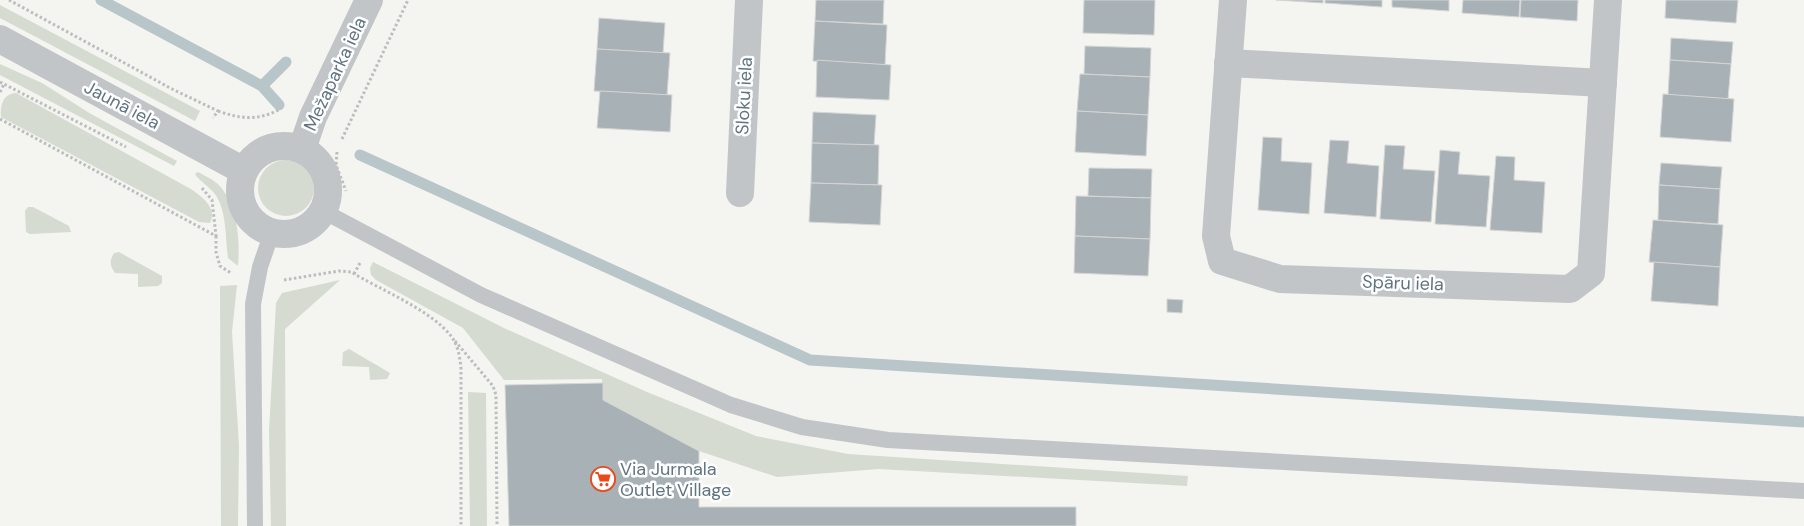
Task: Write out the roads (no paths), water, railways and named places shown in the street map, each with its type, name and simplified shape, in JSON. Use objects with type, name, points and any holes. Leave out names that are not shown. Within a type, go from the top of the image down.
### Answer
[{"type":"street","name":"Mežaparka iela","points":[[302,149],[313,117],[369,0]]},
{"type":"street","name":"Sloku iela","points":[[740,193],[748,0]]},
{"type":"street","name":"Spāru iela","points":[[1233,0],[1216,236],[1222,261],[1280,279],[1570,289],[1591,273],[1608,0]]},
{"type":"street","name":"Jaunā iela","points":[[0,39],[244,171]]},
{"type":"street","points":[[1228,63],[1603,83]]},
{"type":"street","points":[[275,146],[289,146],[302,149],[314,157],[323,169],[328,183],[328,197],[323,212],[314,222],[301,230],[287,234],[272,232],[258,226],[248,214],[242,200],[240,185],[244,171],[252,160],[263,151],[275,146]]},
{"type":"lane","points":[[323,212],[481,295],[731,405],[802,427],[888,440],[1804,491]]},
{"type":"lane","points":[[255,526],[253,304],[260,267],[272,232]]},
{"type":"waterway","points":[[101,0],[262,86],[279,105]]},
{"type":"waterway","points":[[262,86],[286,62]]},
{"type":"waterway","points":[[360,155],[810,360],[1804,422]]},
{"type":"place","name":"Via Jurmala Outlet Village","points":[[603,479]]}]
